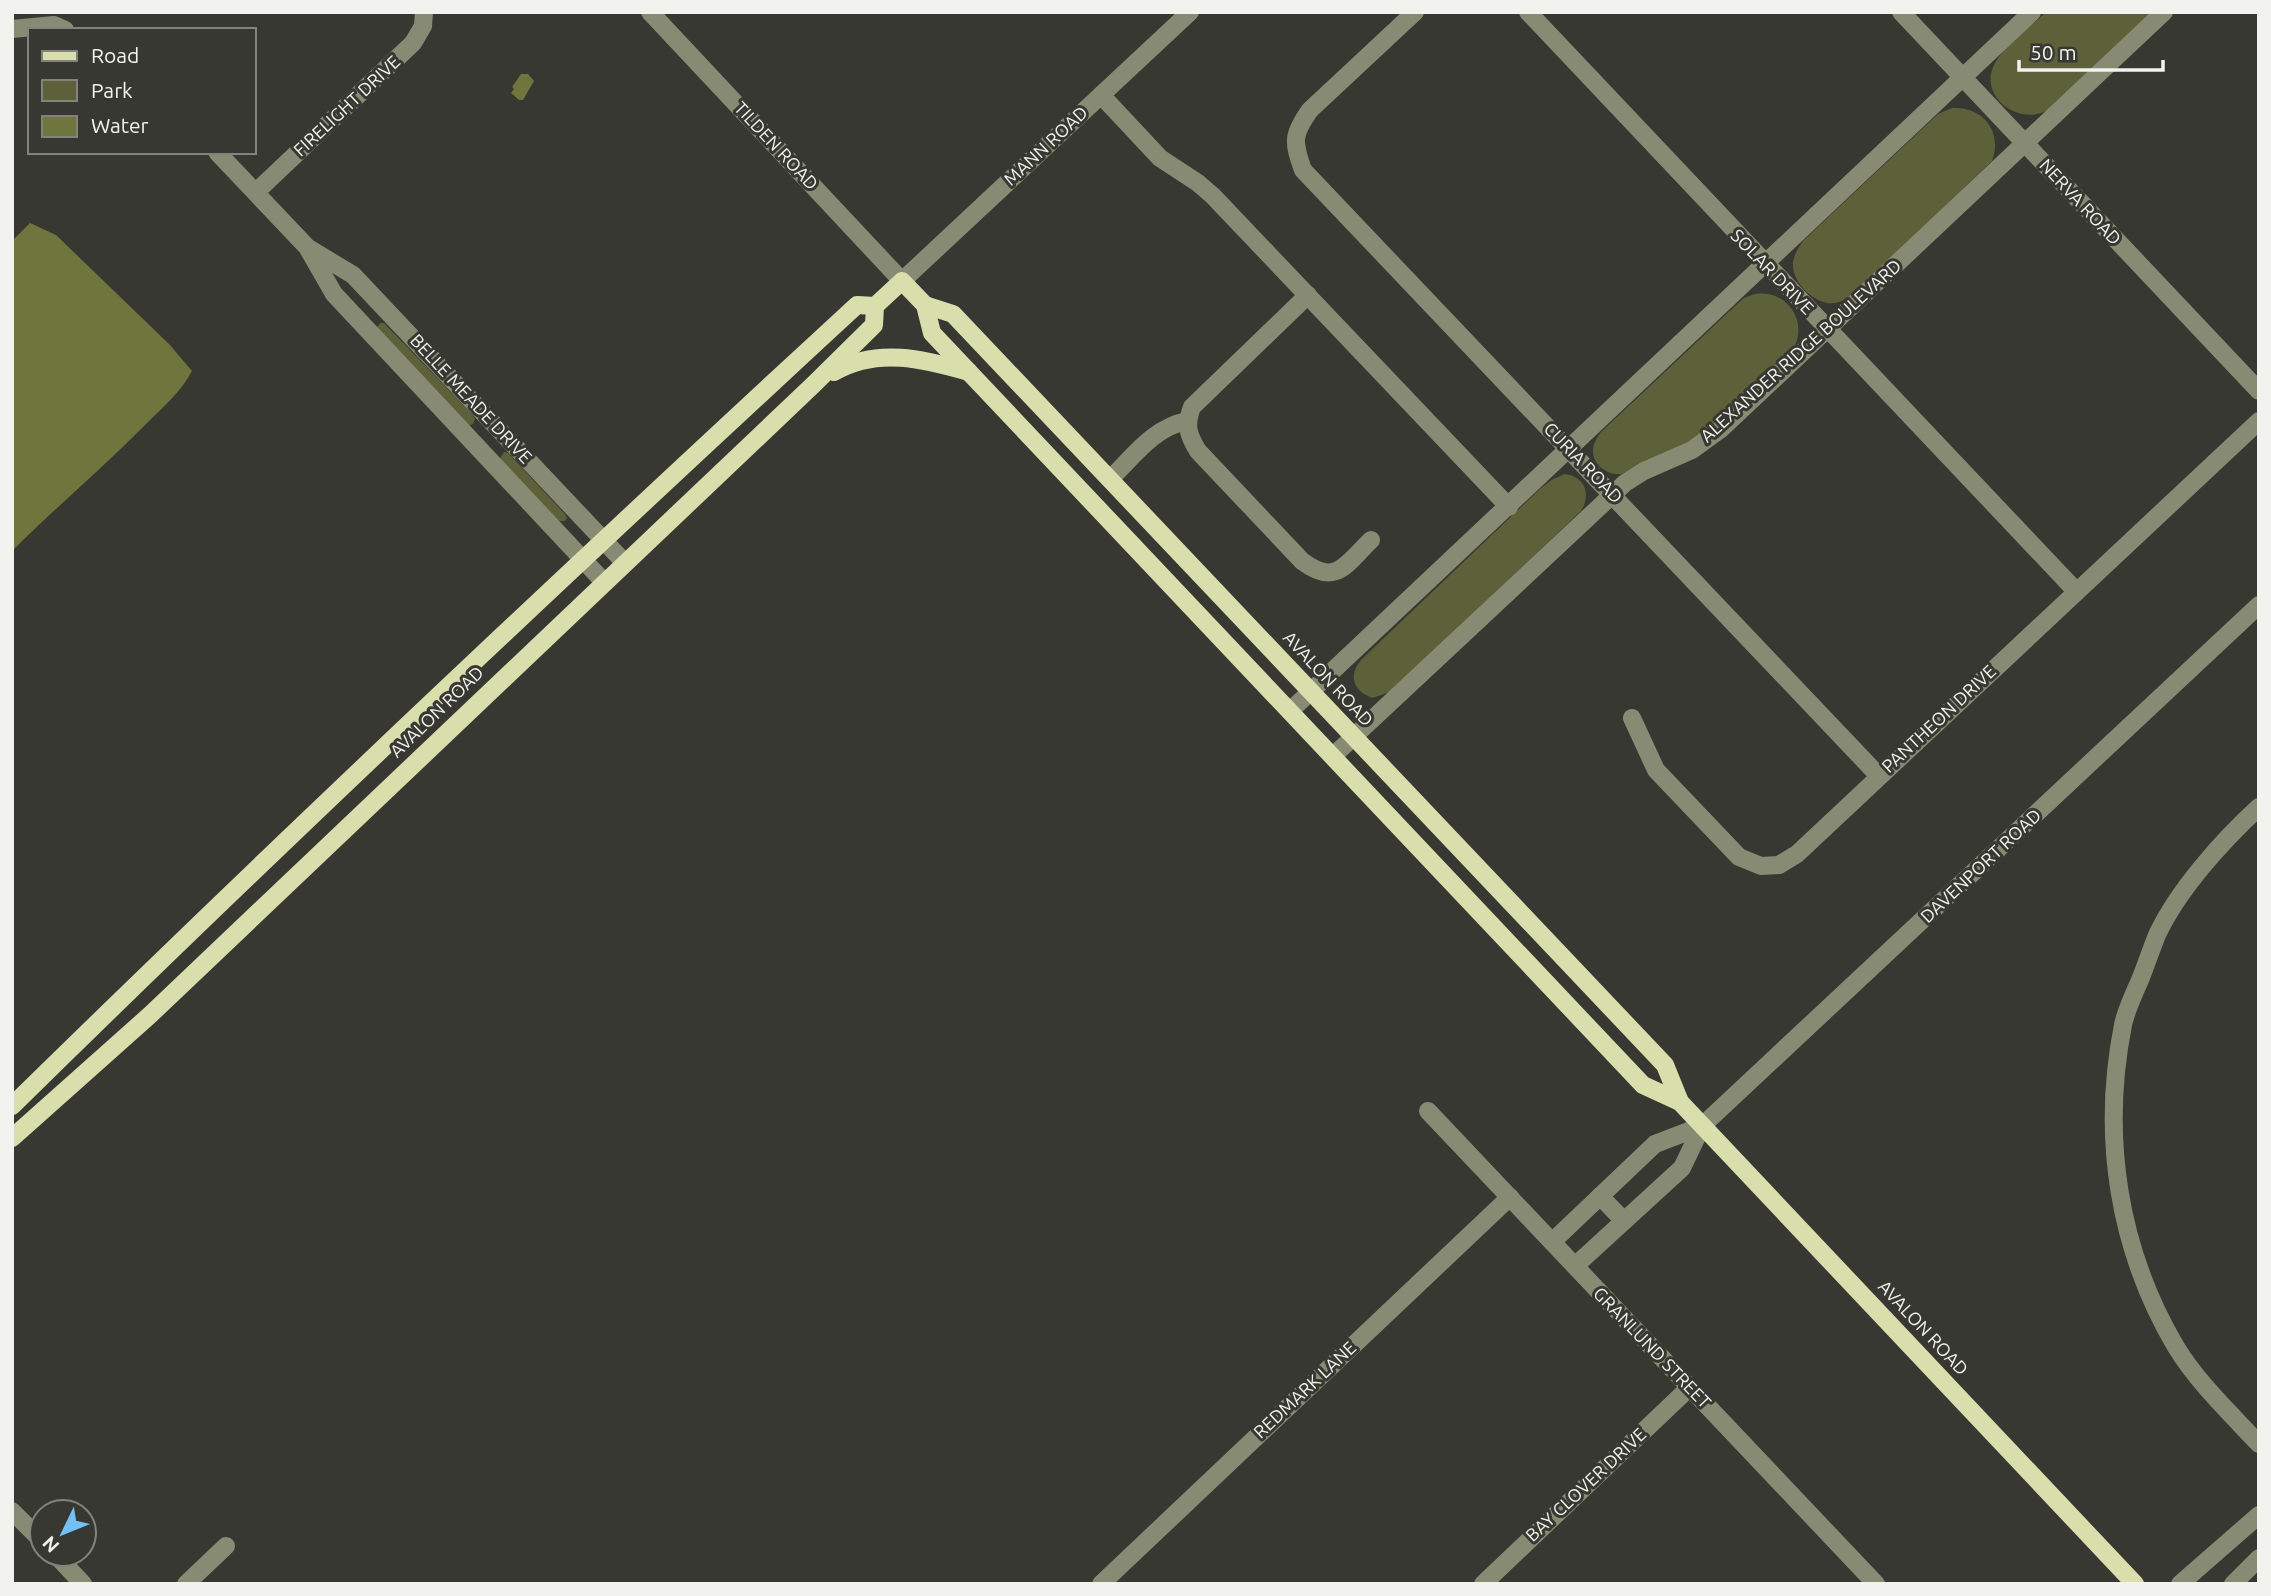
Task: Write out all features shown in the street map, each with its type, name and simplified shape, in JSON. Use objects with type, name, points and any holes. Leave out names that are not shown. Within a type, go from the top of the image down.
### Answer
[{"type":"main road","name":"AVALON ROAD","points":[[12,1138],[150,1015],[874,326],[876,306],[902,281],[925,305],[953,314],[1312,691],[1665,1065],[1680,1102],[1702,1126],[2135,1584]]},
{"type":"main road","name":"AVALON ROAD","points":[[12,1106],[140,980],[603,540],[857,305],[876,306]]},
{"type":"main road","name":"AVALON ROAD","points":[[925,305],[932,333],[1643,1085],[1680,1102]]},
{"type":"main road","points":[[813,384],[848,364],[884,357],[916,358],[969,372]]},
{"type":"street","name":"FIRELIGHT DRIVE","points":[[256,192],[413,44],[423,26],[424,12]]},
{"type":"street","name":"TILDEN ROAD","points":[[650,12],[902,281]]},
{"type":"street","name":"MANN ROAD","points":[[902,281],[1190,12]]},
{"type":"street","name":"CURIA ROAD","points":[[1415,12],[1310,110],[1297,128],[1294,146],[1303,170],[1878,775]]},
{"type":"street","name":"SOLAR DRIVE","points":[[1528,12],[2076,591]]},
{"type":"street","name":"NERVA ROAD","points":[[1902,12],[2259,391]]},
{"type":"street","points":[[1290,711],[2032,12]]},
{"type":"street","name":"ALEXANDER RIDGE BOULEVARD","points":[[1333,756],[1612,494],[1644,471],[1692,450],[1721,429],[2164,12]]},
{"type":"street","points":[[12,29],[58,22]]},
{"type":"street","points":[[1101,95],[1160,158],[1213,196],[1509,507]]},
{"type":"street","name":"BELLE MEADE DRIVE","points":[[219,154],[307,247],[334,293],[604,582]]},
{"type":"street","name":"BELLE MEADE DRIVE","points":[[307,247],[353,275],[625,563]]},
{"type":"street","points":[[1308,295],[1192,407],[1187,421],[1189,437],[1198,451],[1302,561],[1317,572],[1338,571],[1371,540]]},
{"type":"street","points":[[358,319],[378,301]]},
{"type":"street","points":[[1110,479],[1153,437],[1172,424],[1187,421]]},
{"type":"street","name":"PANTHEON DRIVE","points":[[1632,718],[1656,770],[1739,858],[1761,866],[1779,865],[1797,854],[1878,775],[2259,421]]},
{"type":"street","points":[[477,446],[498,428]]},
{"type":"street","name":"DAVENPORT ROAD","points":[[1702,1126],[2259,605]]},
{"type":"street","points":[[2259,807],[2238,826],[2197,873],[2158,933],[2124,1022],[2114,1096],[2113,1153],[2126,1232],[2147,1291],[2177,1348],[2211,1393],[2259,1444]]},
{"type":"street","name":"GRANLUND STREET","points":[[1428,1111],[1876,1584]]},
{"type":"street","points":[[1552,1242],[1655,1144],[1702,1126]]},
{"type":"street","points":[[1575,1266],[1682,1168],[1702,1126]]},
{"type":"street","points":[[1600,1196],[1624,1221]]},
{"type":"street","name":"REDMARK LANE","points":[[1101,1584],[1510,1197]]},
{"type":"street","name":"BAY CLOVER DRIVE","points":[[1483,1584],[1690,1387]]},
{"type":"street","points":[[12,1511],[28,1527]]},
{"type":"street","points":[[2180,1584],[2259,1515]]},
{"type":"street","points":[[186,1584],[226,1546]]},
{"type":"street","points":[[2233,1584],[2259,1558]]},
{"type":"street","points":[[68,1568],[83,1584]]},
{"type":"green space","points":[[2046,12],[2152,12],[2048,110],[2036,114],[2013,111],[2003,105],[1991,86],[1995,63],[2018,36]]},
{"type":"green space","points":[[1952,108],[1973,111],[1988,123],[1995,140],[1992,161],[1850,297],[1828,303],[1808,293],[1798,282],[1793,269],[1794,256],[1803,241],[1938,114]]},
{"type":"green space","points":[[1755,294],[1777,297],[1793,310],[1798,330],[1792,351],[1718,421],[1694,439],[1622,474],[1611,473],[1598,465],[1593,450],[1600,433],[1735,306],[1744,298]]},
{"type":"green space","points":[[380,323],[384,323],[470,412],[475,419],[473,424],[468,426],[375,330]]},
{"type":"green space","points":[[504,452],[508,453],[565,514],[565,521],[556,521],[499,460]]},
{"type":"green space","points":[[1565,474],[1578,479],[1585,488],[1586,499],[1581,511],[1390,692],[1372,698],[1360,691],[1354,677],[1361,660],[1541,488]]},
{"type":"water","points":[[521,74],[528,74],[534,81],[523,100],[519,100],[511,93]]},
{"type":"water","points":[[30,223],[56,235],[169,344],[192,371],[183,386],[165,405],[12,551],[12,241]]}]
